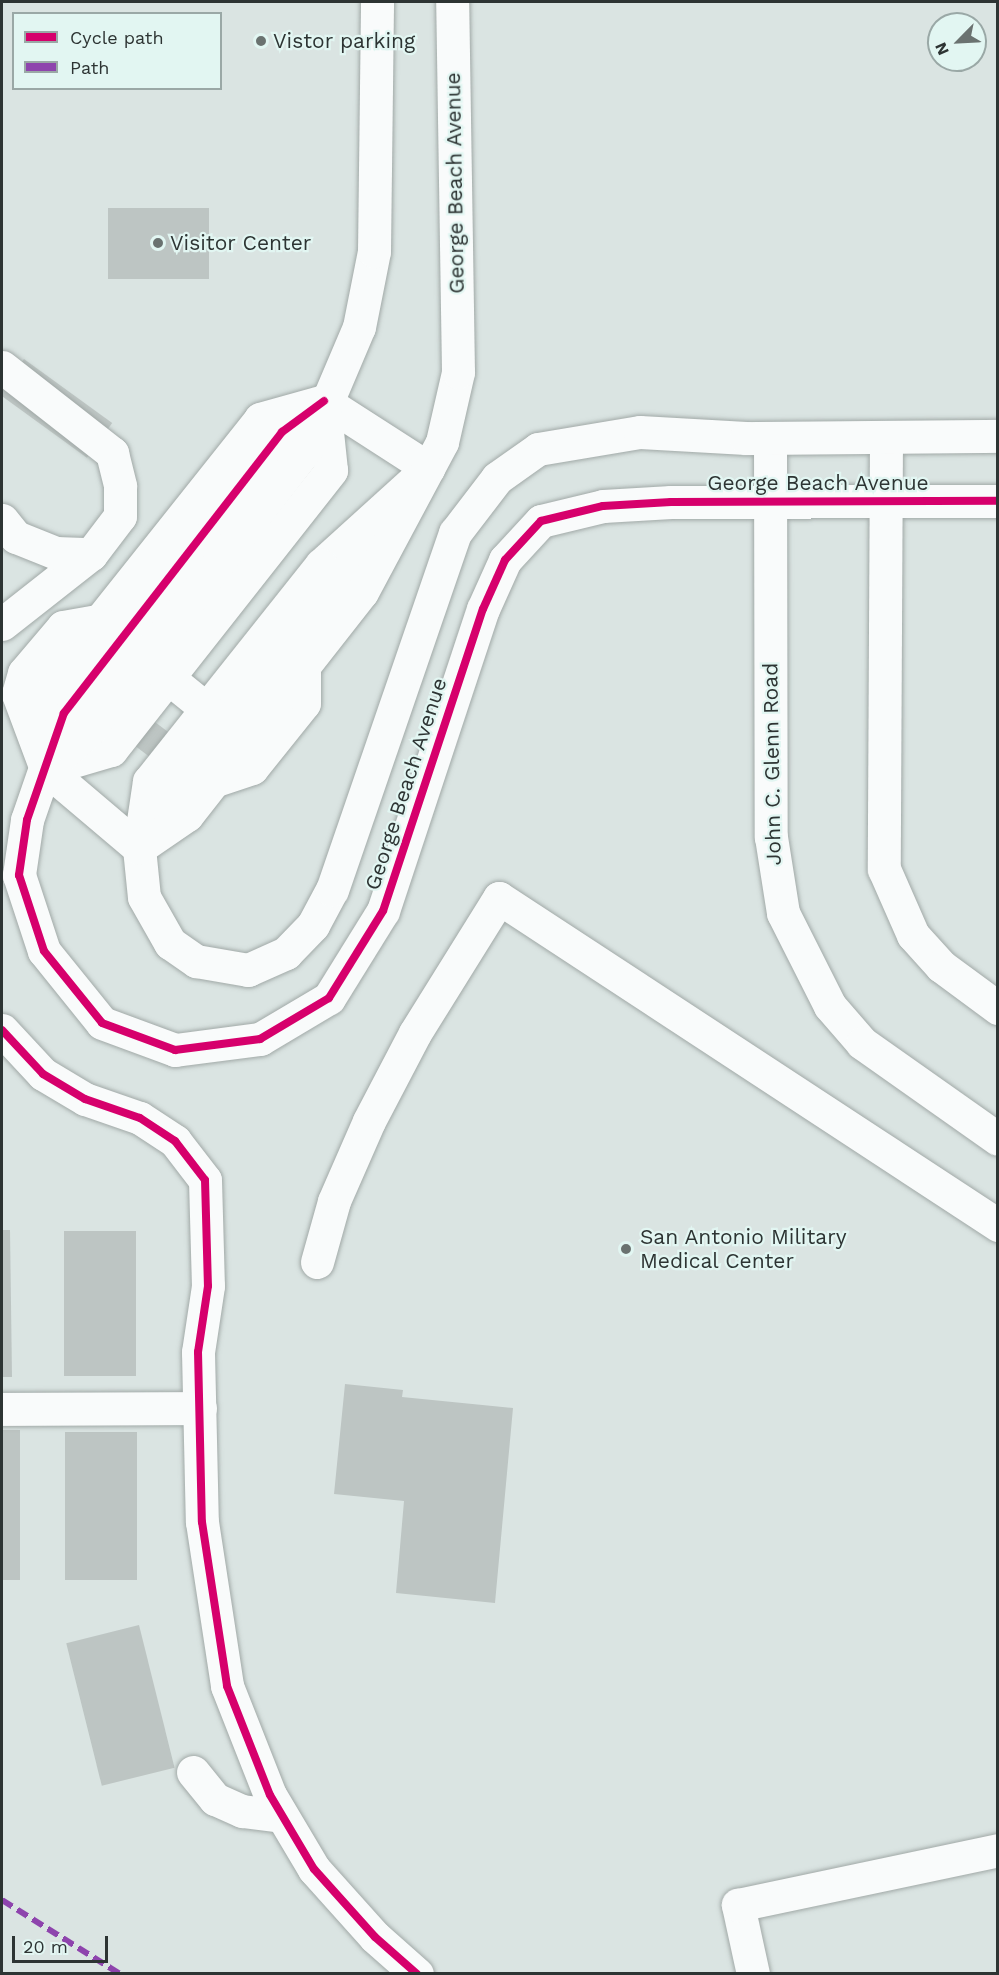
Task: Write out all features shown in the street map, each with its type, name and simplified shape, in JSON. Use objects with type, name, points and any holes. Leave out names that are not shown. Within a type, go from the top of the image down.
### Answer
[{"type":"street","points":[[46,769],[111,750],[133,649],[282,432],[324,401],[359,327],[374,251],[377,2]]},
{"type":"street","name":"George Beach Avenue","points":[[428,468],[442,442],[458,372],[452,2]]},
{"type":"street","points":[[2,367],[112,453],[120,516],[91,554],[2,624]]},
{"type":"street","points":[[324,401],[428,468]]},
{"type":"street","points":[[133,649],[331,470],[324,401]]},
{"type":"street","name":"George Beach Avenue","points":[[139,848],[144,897],[170,943],[196,961],[248,969],[285,953],[313,925],[332,890],[455,533],[497,478],[538,449],[587,437],[640,432],[770,438],[998,436]]},
{"type":"street","points":[[886,437],[884,869],[913,935],[941,966],[998,1008]]},
{"type":"street","name":"John C. Glenn Road","points":[[770,438],[768,501],[771,837],[783,913],[830,1006],[862,1043],[998,1139]]},
{"type":"street","points":[[139,848],[187,815],[213,781],[226,724],[304,664],[362,592],[428,468]]},
{"type":"street","points":[[139,848],[226,724],[428,468]]},
{"type":"street","name":"George Beach Avenue","points":[[133,649],[64,713],[27,820],[19,875],[44,951],[102,1023],[175,1050],[260,1039],[329,998],[383,910],[483,609],[505,560],[541,521],[603,506],[768,501],[998,501]]},
{"type":"street","points":[[2,520],[16,537],[56,553],[91,554]]},
{"type":"street","points":[[139,848],[46,769],[18,694],[24,674],[63,627],[133,649],[226,724]]},
{"type":"street","points":[[213,781],[252,768],[304,703],[304,664]]},
{"type":"street","points":[[317,1262],[334,1201],[369,1121],[415,1033],[499,898],[998,1225]]},
{"type":"street","points":[[2,1030],[43,1074],[85,1099],[140,1118],[175,1141],[205,1180],[208,1287],[198,1352],[201,1522],[214,1629],[246,1742],[282,1816],[334,1894],[417,1974]]},
{"type":"street","points":[[2,1409],[200,1408]]},
{"type":"street","points":[[193,1772],[215,1799],[242,1811],[282,1816]]},
{"type":"street","points":[[753,1974],[738,1905],[998,1850]]},
{"type":"building","name":"Visitor Center","points":[[108,208],[209,208],[209,279],[108,279]]},
{"type":"building","points":[[24,359],[112,423],[87,458],[2,396],[2,389]]},
{"type":"building","points":[[151,719],[172,735],[153,759],[132,744]]},
{"type":"building","points":[[2,1230],[10,1230],[12,1377],[2,1377]]},
{"type":"building","points":[[64,1231],[136,1231],[136,1376],[64,1376]]},
{"type":"building","points":[[345,1384],[403,1390],[402,1397],[513,1408],[495,1603],[396,1593],[404,1501],[334,1494]]},
{"type":"building","points":[[2,1430],[20,1430],[20,1580],[2,1580]]},
{"type":"building","points":[[65,1432],[137,1432],[137,1580],[65,1580]]},
{"type":"building","points":[[139,1625],[175,1768],[102,1786],[66,1643]]},
{"type":"marked path","points":[[2,1900],[120,1974]]},
{"type":"cycle path","points":[[324,401],[282,432],[64,713],[27,820],[19,875],[44,951],[102,1023],[175,1050],[260,1039],[329,998],[383,911],[483,609],[505,560],[541,521],[603,506],[671,502],[998,501]]},
{"type":"cycle path","points":[[2,1030],[43,1074],[85,1099],[140,1118],[175,1141],[205,1180],[208,1286],[198,1352],[202,1522],[227,1686],[270,1795],[314,1869],[375,1937],[417,1974]]},
{"type":"place","name":"Vistor parking","points":[[261,41]]},
{"type":"place","name":"Visitor Center","points":[[158,243]]},
{"type":"place","name":"San Antonio Military Medical Center","points":[[626,1249]]}]
